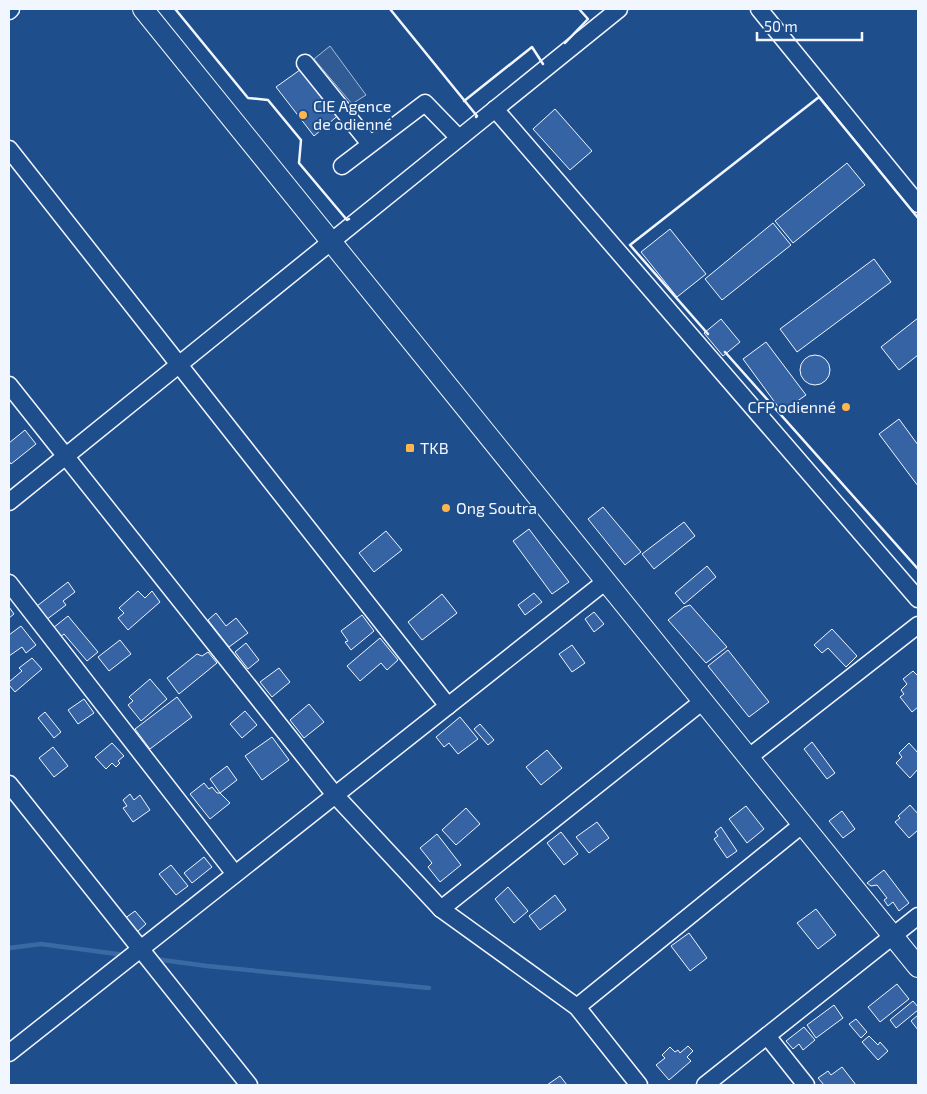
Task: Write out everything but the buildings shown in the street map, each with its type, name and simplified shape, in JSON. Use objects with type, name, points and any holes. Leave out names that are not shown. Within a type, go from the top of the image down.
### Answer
[{"type":"main road","points":[[143,9],[918,967]]},
{"type":"street","points":[[9,502],[619,9]]},
{"type":"street","points":[[760,9],[916,197]]},
{"type":"street","points":[[305,63],[370,144]]},
{"type":"street","points":[[342,166],[425,103],[459,138]]},
{"type":"street","points":[[495,110],[918,599]]},
{"type":"street","points":[[9,149],[448,706]]},
{"type":"street","points":[[9,385],[335,795],[441,909],[578,1007],[638,1085]]},
{"type":"street","points":[[9,1053],[606,581]]},
{"type":"street","points":[[9,583],[235,874]]},
{"type":"street","points":[[749,757],[918,625]]},
{"type":"street","points":[[441,909],[703,701]]},
{"type":"street","points":[[9,784],[249,1085]]},
{"type":"street","points":[[578,1007],[803,824]]},
{"type":"street","points":[[705,1085],[918,916]]},
{"type":"street","points":[[767,1036],[806,1085]]},
{"type":"shaded area","points":[[330,46],[366,95],[352,104],[314,59]]},
{"type":"waterway","points":[[9,948],[41,944],[125,955]]},
{"type":"waterway","points":[[155,959],[429,988]]},
{"type":"wall","points":[[175,9],[177,9],[248,98],[268,100],[301,140],[299,163],[347,220],[349,219]]},
{"type":"wall","points":[[390,9],[476,117]]},
{"type":"wall","points":[[565,43],[588,19],[579,9]]},
{"type":"wall","points":[[464,101],[532,47],[543,64]]},
{"type":"wall","points":[[708,334],[630,245],[819,97],[918,218]]},
{"type":"wall","points":[[725,352],[918,569]]},
{"type":"place","name":"CIE Agence de odienné","points":[[303,115]]},
{"type":"place","name":"CFP odienné","points":[[846,407]]},
{"type":"place","name":"TKB","points":[[410,448]]},
{"type":"place","name":"Ong Soutra","points":[[446,508]]}]
